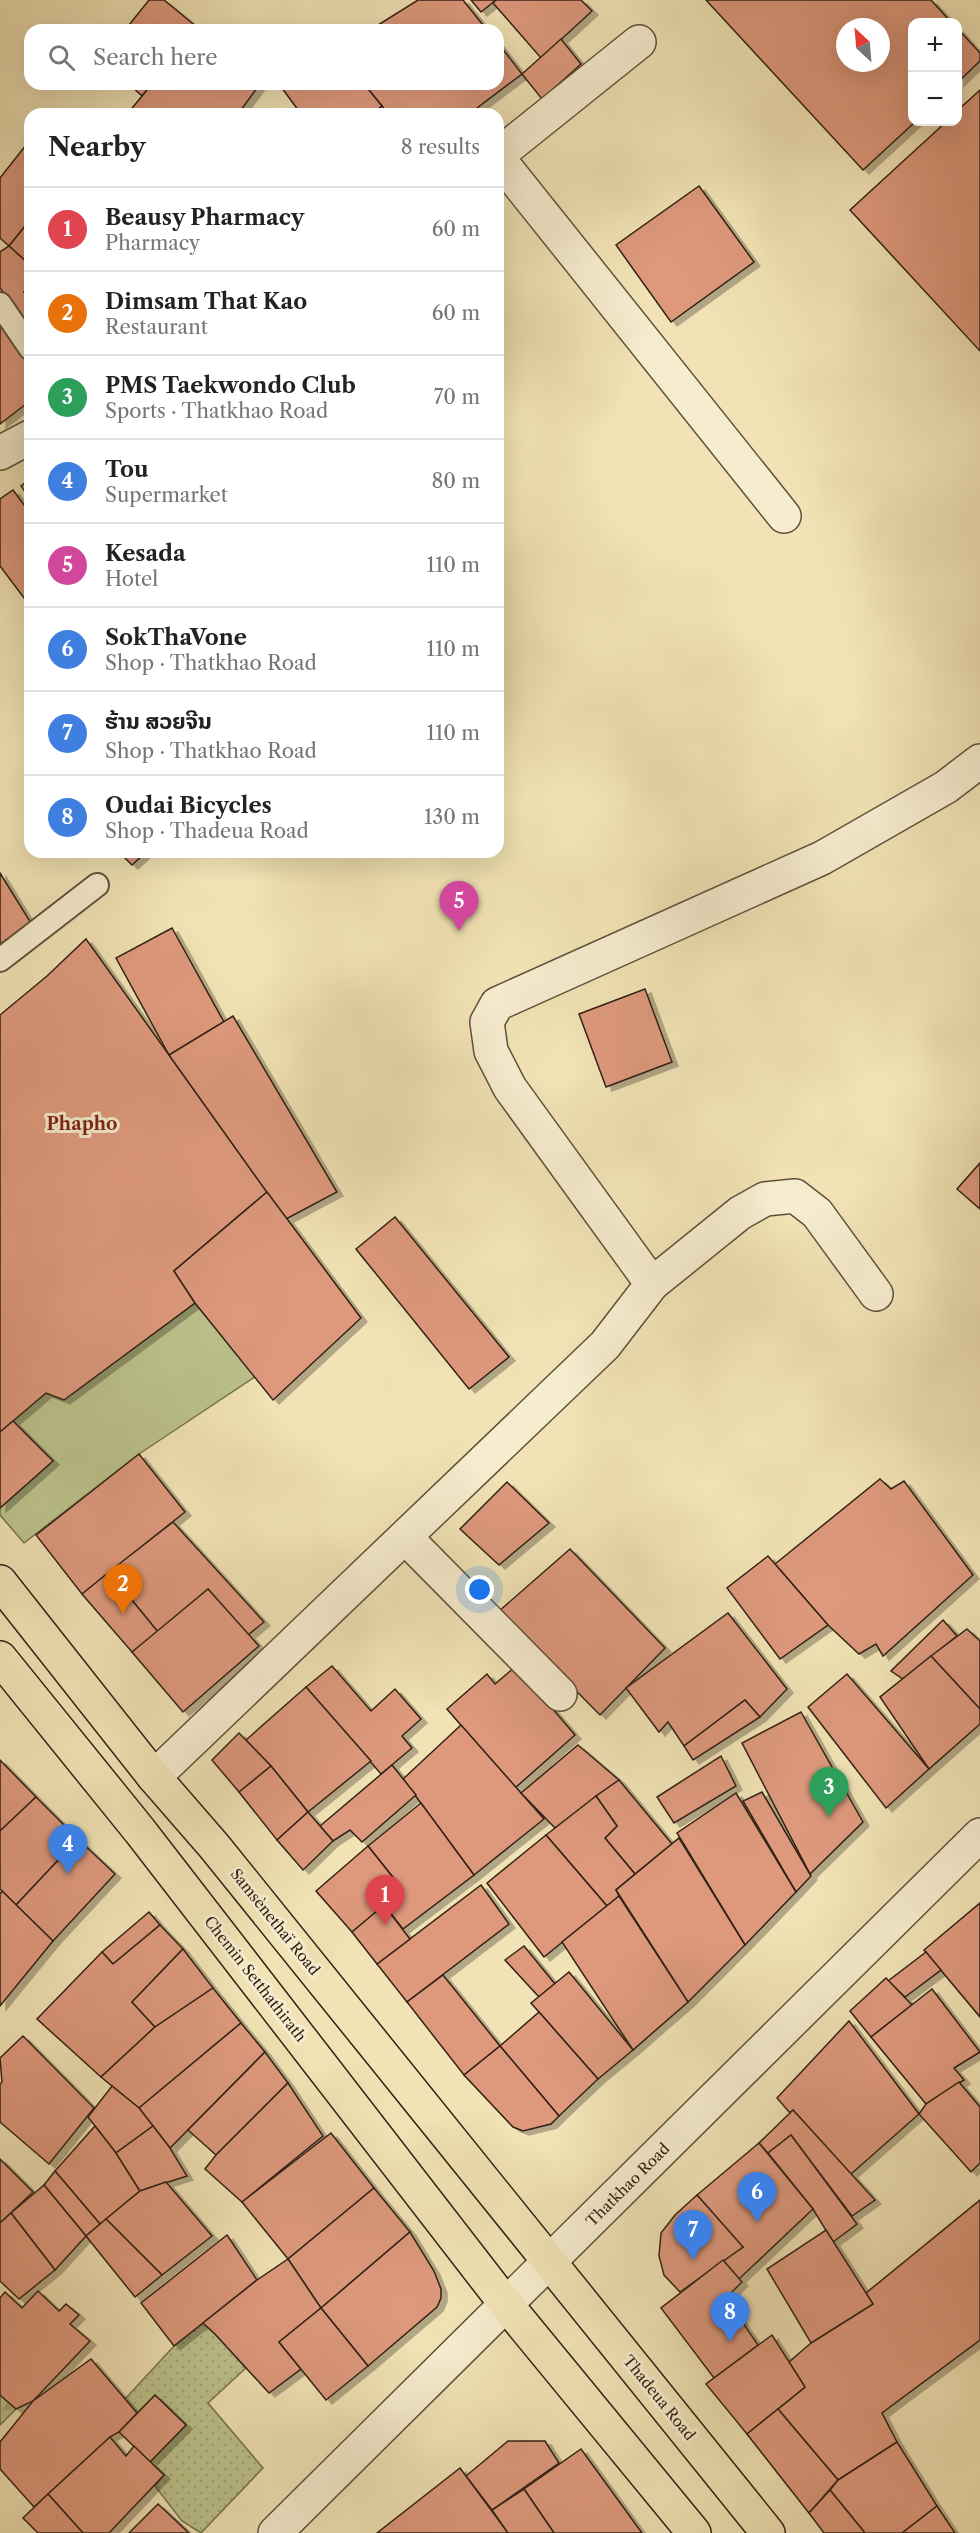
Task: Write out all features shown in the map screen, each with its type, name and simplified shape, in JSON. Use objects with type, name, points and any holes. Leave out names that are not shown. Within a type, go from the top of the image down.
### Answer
[{"type":"main road","name":"Samsènethaï Road","points":[[0,1582],[154,1777],[214,1846],[549,2263]]},
{"type":"main road","name":"Chemin Setthathirath","points":[[0,1658],[140,1831],[506,2303]]},
{"type":"main road","name":"Thadeua Road","points":[[549,2263],[768,2533]]},
{"type":"main road","points":[[506,2303],[694,2533]]},
{"type":"street","points":[[504,152],[639,42]]},
{"type":"street","points":[[504,165],[784,516]]},
{"type":"street","points":[[0,453],[24,439]]},
{"type":"street","points":[[652,1284],[510,1088],[491,1051],[487,1022],[497,1004],[822,858],[946,787],[980,761]]},
{"type":"street","points":[[154,1777],[605,1346],[652,1284],[740,1213],[765,1199],[795,1196],[817,1213],[876,1294]]},
{"type":"street","points":[[406,1538],[560,1694]]},
{"type":"street","name":"Thatkhao Road","points":[[275,2533],[980,1835]]},
{"type":"lane","points":[[0,304],[24,339]]},
{"type":"lane","points":[[0,960],[97,885]]},
{"type":"green space","points":[[195,1303],[256,1376],[139,1454],[24,1543],[0,1515],[0,1508],[53,1461],[13,1421],[46,1393],[64,1400]]},
{"type":"green space","points":[[203,2323],[246,2368],[208,2403],[263,2468],[201,2533],[182,2521],[155,2486],[164,2475],[150,2462],[186,2425],[155,2395],[137,2413],[125,2399],[174,2346]]},
{"type":"green space","points":[[0,2395],[16,2409],[0,2425]]},
{"type":"building","points":[[149,0],[164,0],[193,24],[130,24]]},
{"type":"building","points":[[418,0],[463,0],[482,24],[380,24]]},
{"type":"building","points":[[471,0],[496,0],[481,12]]},
{"type":"building","points":[[496,0],[581,0],[592,11],[541,58],[493,3]]},
{"type":"building","points":[[706,0],[931,0],[947,18],[908,18],[908,126],[911,126],[863,170]]},
{"type":"building","points":[[962,33],[980,53],[980,61],[962,78]]},
{"type":"building","points":[[561,39],[581,64],[542,99],[522,74]]},
{"type":"building","points":[[504,51],[522,74],[504,88]]},
{"type":"building","points":[[136,90],[147,90],[142,96]]},
{"type":"building","points":[[147,90],[256,90],[242,108],[132,108]]},
{"type":"building","points":[[283,90],[369,90],[382,106],[380,108],[297,108]]},
{"type":"building","points":[[369,90],[501,90],[477,108],[383,108]]},
{"type":"building","points":[[980,90],[980,351],[850,210],[942,126],[962,126],[962,106]]},
{"type":"building","points":[[24,148],[24,227],[9,246],[0,238],[0,178]]},
{"type":"building","points":[[699,186],[754,262],[671,322],[616,245]]},
{"type":"building","points":[[24,227],[24,260],[9,246]]},
{"type":"building","points":[[9,246],[24,260],[24,321],[0,288],[0,252]]},
{"type":"building","points":[[0,316],[24,351],[24,406],[0,424]]},
{"type":"building","points":[[13,490],[24,505],[24,598],[0,566],[0,499]]},
{"type":"building","points":[[125,858],[140,858],[132,865]]},
{"type":"building","points":[[0,873],[31,923],[0,944]]},
{"type":"building","points":[[172,928],[224,1022],[169,1055],[116,958]]},
{"type":"building","points":[[86,939],[267,1192],[174,1271],[195,1303],[64,1400],[46,1393],[0,1432],[0,1015],[47,976]]},
{"type":"building","points":[[645,989],[672,1062],[606,1087],[579,1014]]},
{"type":"building","points":[[233,1016],[337,1192],[286,1219],[169,1055]]},
{"type":"building","points":[[980,1163],[980,1209],[957,1189]]},
{"type":"building","points":[[267,1192],[361,1318],[273,1400],[195,1303],[174,1271]]},
{"type":"building","points":[[395,1217],[509,1357],[469,1389],[356,1249]]},
{"type":"building","points":[[13,1421],[53,1461],[0,1508],[0,1432]]},
{"type":"building","points":[[139,1454],[185,1512],[82,1594],[36,1535]]},
{"type":"building","points":[[880,1479],[891,1489],[904,1481],[973,1575],[883,1656],[876,1644],[859,1654],[828,1625],[775,1564]]},
{"type":"building","points":[[507,1482],[549,1523],[499,1565],[460,1529]]},
{"type":"building","points":[[173,1522],[264,1622],[248,1635],[208,1589],[158,1632],[109,1572]]},
{"type":"building","points":[[570,1549],[665,1648],[600,1715],[498,1612]]},
{"type":"building","points":[[768,1556],[828,1625],[780,1659],[727,1588]]},
{"type":"building","points":[[109,1572],[158,1632],[132,1652],[82,1594]]},
{"type":"building","points":[[208,1589],[259,1646],[183,1712],[132,1652]]},
{"type":"building","points":[[728,1613],[787,1689],[760,1717],[745,1700],[684,1746],[668,1722],[659,1732],[626,1688]]},
{"type":"building","points":[[943,1620],[957,1636],[903,1679],[891,1671]]},
{"type":"building","points":[[967,1629],[980,1641],[980,1709],[931,1656]]},
{"type":"building","points":[[931,1656],[980,1709],[980,1724],[929,1769],[880,1697]]},
{"type":"building","points":[[332,1666],[371,1711],[395,1689],[421,1719],[402,1736],[412,1748],[381,1774],[306,1687]]},
{"type":"building","points":[[516,1666],[575,1735],[515,1788],[447,1709],[487,1674],[495,1684]]},
{"type":"building","points":[[847,1674],[929,1769],[886,1808],[808,1707]]},
{"type":"building","points":[[306,1687],[371,1761],[308,1812],[271,1766],[246,1740]]},
{"type":"building","points":[[745,1700],[760,1717],[693,1760],[684,1746]]},
{"type":"building","points":[[801,1712],[863,1822],[810,1874],[742,1743]]},
{"type":"building","points":[[461,1725],[544,1819],[474,1875],[403,1779]]},
{"type":"building","points":[[239,1733],[271,1766],[239,1792],[212,1760]]},
{"type":"building","points":[[578,1745],[619,1780],[555,1828],[521,1793]]},
{"type":"building","points":[[721,1756],[736,1786],[674,1823],[657,1797]]},
{"type":"building","points":[[0,1760],[36,1797],[0,1831]]},
{"type":"building","points":[[392,1765],[416,1795],[362,1842],[350,1830],[333,1841],[320,1826]]},
{"type":"building","points":[[271,1766],[308,1812],[277,1840],[239,1792]]},
{"type":"building","points":[[619,1780],[672,1844],[635,1874],[605,1838],[617,1826],[596,1796]]},
{"type":"building","points":[[762,1792],[811,1876],[796,1892],[743,1801]]},
{"type":"building","points":[[736,1793],[796,1892],[745,1945],[677,1833]]},
{"type":"building","points":[[596,1796],[617,1826],[605,1838],[635,1874],[616,1890],[619,1896],[607,1906],[546,1835]]},
{"type":"building","points":[[36,1797],[78,1839],[16,1905],[0,1889],[0,1831]]},
{"type":"building","points":[[421,1803],[474,1875],[403,1929],[384,1905],[403,1890],[368,1846]]},
{"type":"building","points":[[308,1812],[333,1841],[303,1870],[277,1840]]},
{"type":"building","points":[[546,1835],[607,1906],[544,1957],[487,1883]]},
{"type":"building","points":[[679,1838],[745,1945],[688,2002],[616,1890]]},
{"type":"building","points":[[78,1839],[115,1874],[53,1941],[16,1905]]},
{"type":"building","points":[[368,1846],[403,1890],[352,1932],[316,1891]]},
{"type":"building","points":[[481,1885],[509,1924],[407,2002],[377,1964]]},
{"type":"building","points":[[2,1891],[53,1941],[0,2006],[0,1894]]},
{"type":"building","points":[[619,1896],[688,2002],[633,2050],[562,1942]]},
{"type":"building","points":[[980,1903],[980,2017],[924,1950]]},
{"type":"building","points":[[384,1905],[410,1939],[377,1964],[352,1932]]},
{"type":"building","points":[[149,1912],[160,1925],[113,1964],[102,1952]]},
{"type":"building","points":[[160,1925],[183,1949],[132,2002],[155,2027],[101,2077],[37,2019],[102,1952],[113,1964]]},
{"type":"building","points":[[524,1946],[555,1984],[539,1997],[505,1960]]},
{"type":"building","points":[[183,1949],[213,1988],[155,2027],[132,2002]]},
{"type":"building","points":[[926,1952],[941,1970],[905,1997],[888,1981]]},
{"type":"building","points":[[569,1972],[633,2050],[598,2079],[531,2003]]},
{"type":"building","points":[[443,1975],[500,2046],[464,2075],[407,2002]]},
{"type":"building","points":[[886,1978],[912,2005],[871,2037],[850,2011]]},
{"type":"building","points":[[213,1988],[241,2023],[139,2108],[101,2077],[155,2027]]},
{"type":"building","points":[[932,1989],[980,2052],[954,2068],[964,2080],[926,2104],[871,2037]]},
{"type":"building","points":[[539,2012],[598,2079],[559,2116],[500,2046]]},
{"type":"building","points":[[849,2021],[919,2114],[851,2174],[793,2110],[790,2113],[777,2098]]},
{"type":"building","points":[[241,2023],[265,2052],[170,2148],[139,2108]]},
{"type":"building","points":[[23,2036],[94,2108],[49,2164],[0,2122],[0,2084],[2,2082],[0,2058]]},
{"type":"building","points":[[500,2046],[559,2116],[551,2124],[523,2131],[513,2127],[464,2075]]},
{"type":"building","points":[[265,2052],[288,2083],[216,2155],[188,2130]]},
{"type":"building","points":[[959,2082],[980,2107],[980,2163],[971,2172],[919,2114],[926,2104]]},
{"type":"building","points":[[288,2083],[323,2136],[242,2202],[205,2169],[216,2155]]},
{"type":"building","points":[[112,2086],[139,2108],[153,2126],[116,2153],[88,2117]]},
{"type":"building","points":[[793,2110],[875,2200],[852,2216],[791,2135],[768,2153],[759,2143]]},
{"type":"building","points":[[95,2126],[116,2153],[140,2191],[100,2224],[55,2171]]},
{"type":"building","points":[[153,2126],[187,2176],[140,2191],[116,2153]]},
{"type":"building","points":[[331,2133],[374,2188],[288,2259],[242,2202]]},
{"type":"building","points":[[791,2135],[857,2224],[833,2242],[813,2209],[768,2153]]},
{"type":"building","points":[[759,2143],[813,2209],[739,2279],[723,2260],[743,2247],[697,2195]]},
{"type":"building","points":[[0,2159],[33,2192],[0,2223]]},
{"type":"building","points":[[55,2171],[100,2224],[86,2236],[44,2185]]},
{"type":"building","points":[[166,2182],[212,2236],[162,2275],[106,2219],[140,2191]]},
{"type":"building","points":[[44,2185],[86,2236],[55,2270],[11,2213]]},
{"type":"building","points":[[374,2188],[410,2232],[321,2308],[288,2259]]},
{"type":"building","points":[[697,2195],[743,2247],[680,2292],[664,2275],[659,2256],[661,2233],[675,2215]]},
{"type":"building","points":[[980,2200],[980,2340],[882,2413],[897,2442],[838,2480],[778,2409],[805,2387],[789,2362],[811,2343],[873,2304],[866,2293]]},
{"type":"building","points":[[11,2213],[55,2270],[19,2299],[0,2281],[0,2223]]},
{"type":"building","points":[[106,2219],[162,2275],[135,2297],[86,2236]]},
{"type":"building","points":[[826,2230],[873,2304],[811,2343],[767,2269]]},
{"type":"building","points":[[410,2232],[434,2271],[441,2289],[441,2298],[437,2307],[368,2366],[321,2308]]},
{"type":"building","points":[[227,2235],[257,2280],[174,2346],[141,2303]]},
{"type":"building","points":[[288,2259],[321,2308],[279,2342],[301,2369],[269,2393],[203,2323],[257,2280]]},
{"type":"building","points":[[723,2260],[742,2282],[726,2298],[758,2345],[714,2378],[661,2308]]},
{"type":"building","points":[[38,2291],[59,2311],[66,2304],[79,2315],[70,2324],[90,2341],[33,2401],[16,2409],[0,2395],[0,2298],[5,2292],[22,2308]]},
{"type":"building","points":[[321,2308],[368,2366],[326,2400],[279,2342]]},
{"type":"building","points":[[772,2335],[805,2387],[747,2434],[706,2384]]},
{"type":"building","points":[[91,2359],[137,2413],[119,2432],[110,2437],[34,2507],[0,2469],[0,2442],[33,2401]]},
{"type":"building","points":[[155,2395],[186,2425],[150,2462],[119,2432]]},
{"type":"building","points":[[778,2409],[838,2480],[809,2513],[747,2434]]},
{"type":"building","points":[[110,2437],[126,2456],[134,2446],[164,2475],[109,2533],[83,2533],[48,2494]]},
{"type":"building","points":[[508,2441],[545,2441],[559,2463],[492,2510],[466,2476]]},
{"type":"building","points":[[897,2442],[937,2506],[902,2533],[865,2533],[830,2490],[838,2480]]},
{"type":"building","points":[[581,2449],[642,2533],[554,2533],[524,2489]]},
{"type":"building","points":[[460,2468],[508,2533],[377,2533]]},
{"type":"building","points":[[524,2489],[554,2533],[508,2533],[492,2510]]},
{"type":"building","points":[[830,2490],[865,2533],[824,2533],[809,2513]]},
{"type":"building","points":[[48,2494],[83,2533],[38,2533],[23,2518]]},
{"type":"building","points":[[158,2504],[189,2533],[129,2533]]},
{"type":"building","points":[[937,2506],[955,2533],[902,2533]]},
{"type":"place","name":"Kesada","points":[[459,931]]},
{"type":"place","name":"Dimsam That Kao","points":[[123,1614]]},
{"type":"place","name":"PMS Taekwondo Club","points":[[829,1817]]},
{"type":"place","name":"Tou","points":[[68,1874]]},
{"type":"place","name":"Beausy Pharmacy","points":[[385,1925]]},
{"type":"place","name":"SokThaVone","points":[[757,2222]]},
{"type":"place","name":"ຮ້ານ ສວຍຈີນ","points":[[693,2260]]},
{"type":"place","name":"Oudai Bicycles","points":[[730,2342]]},
{"type":"district","name":"Phapho","points":[[82,1124]]}]
